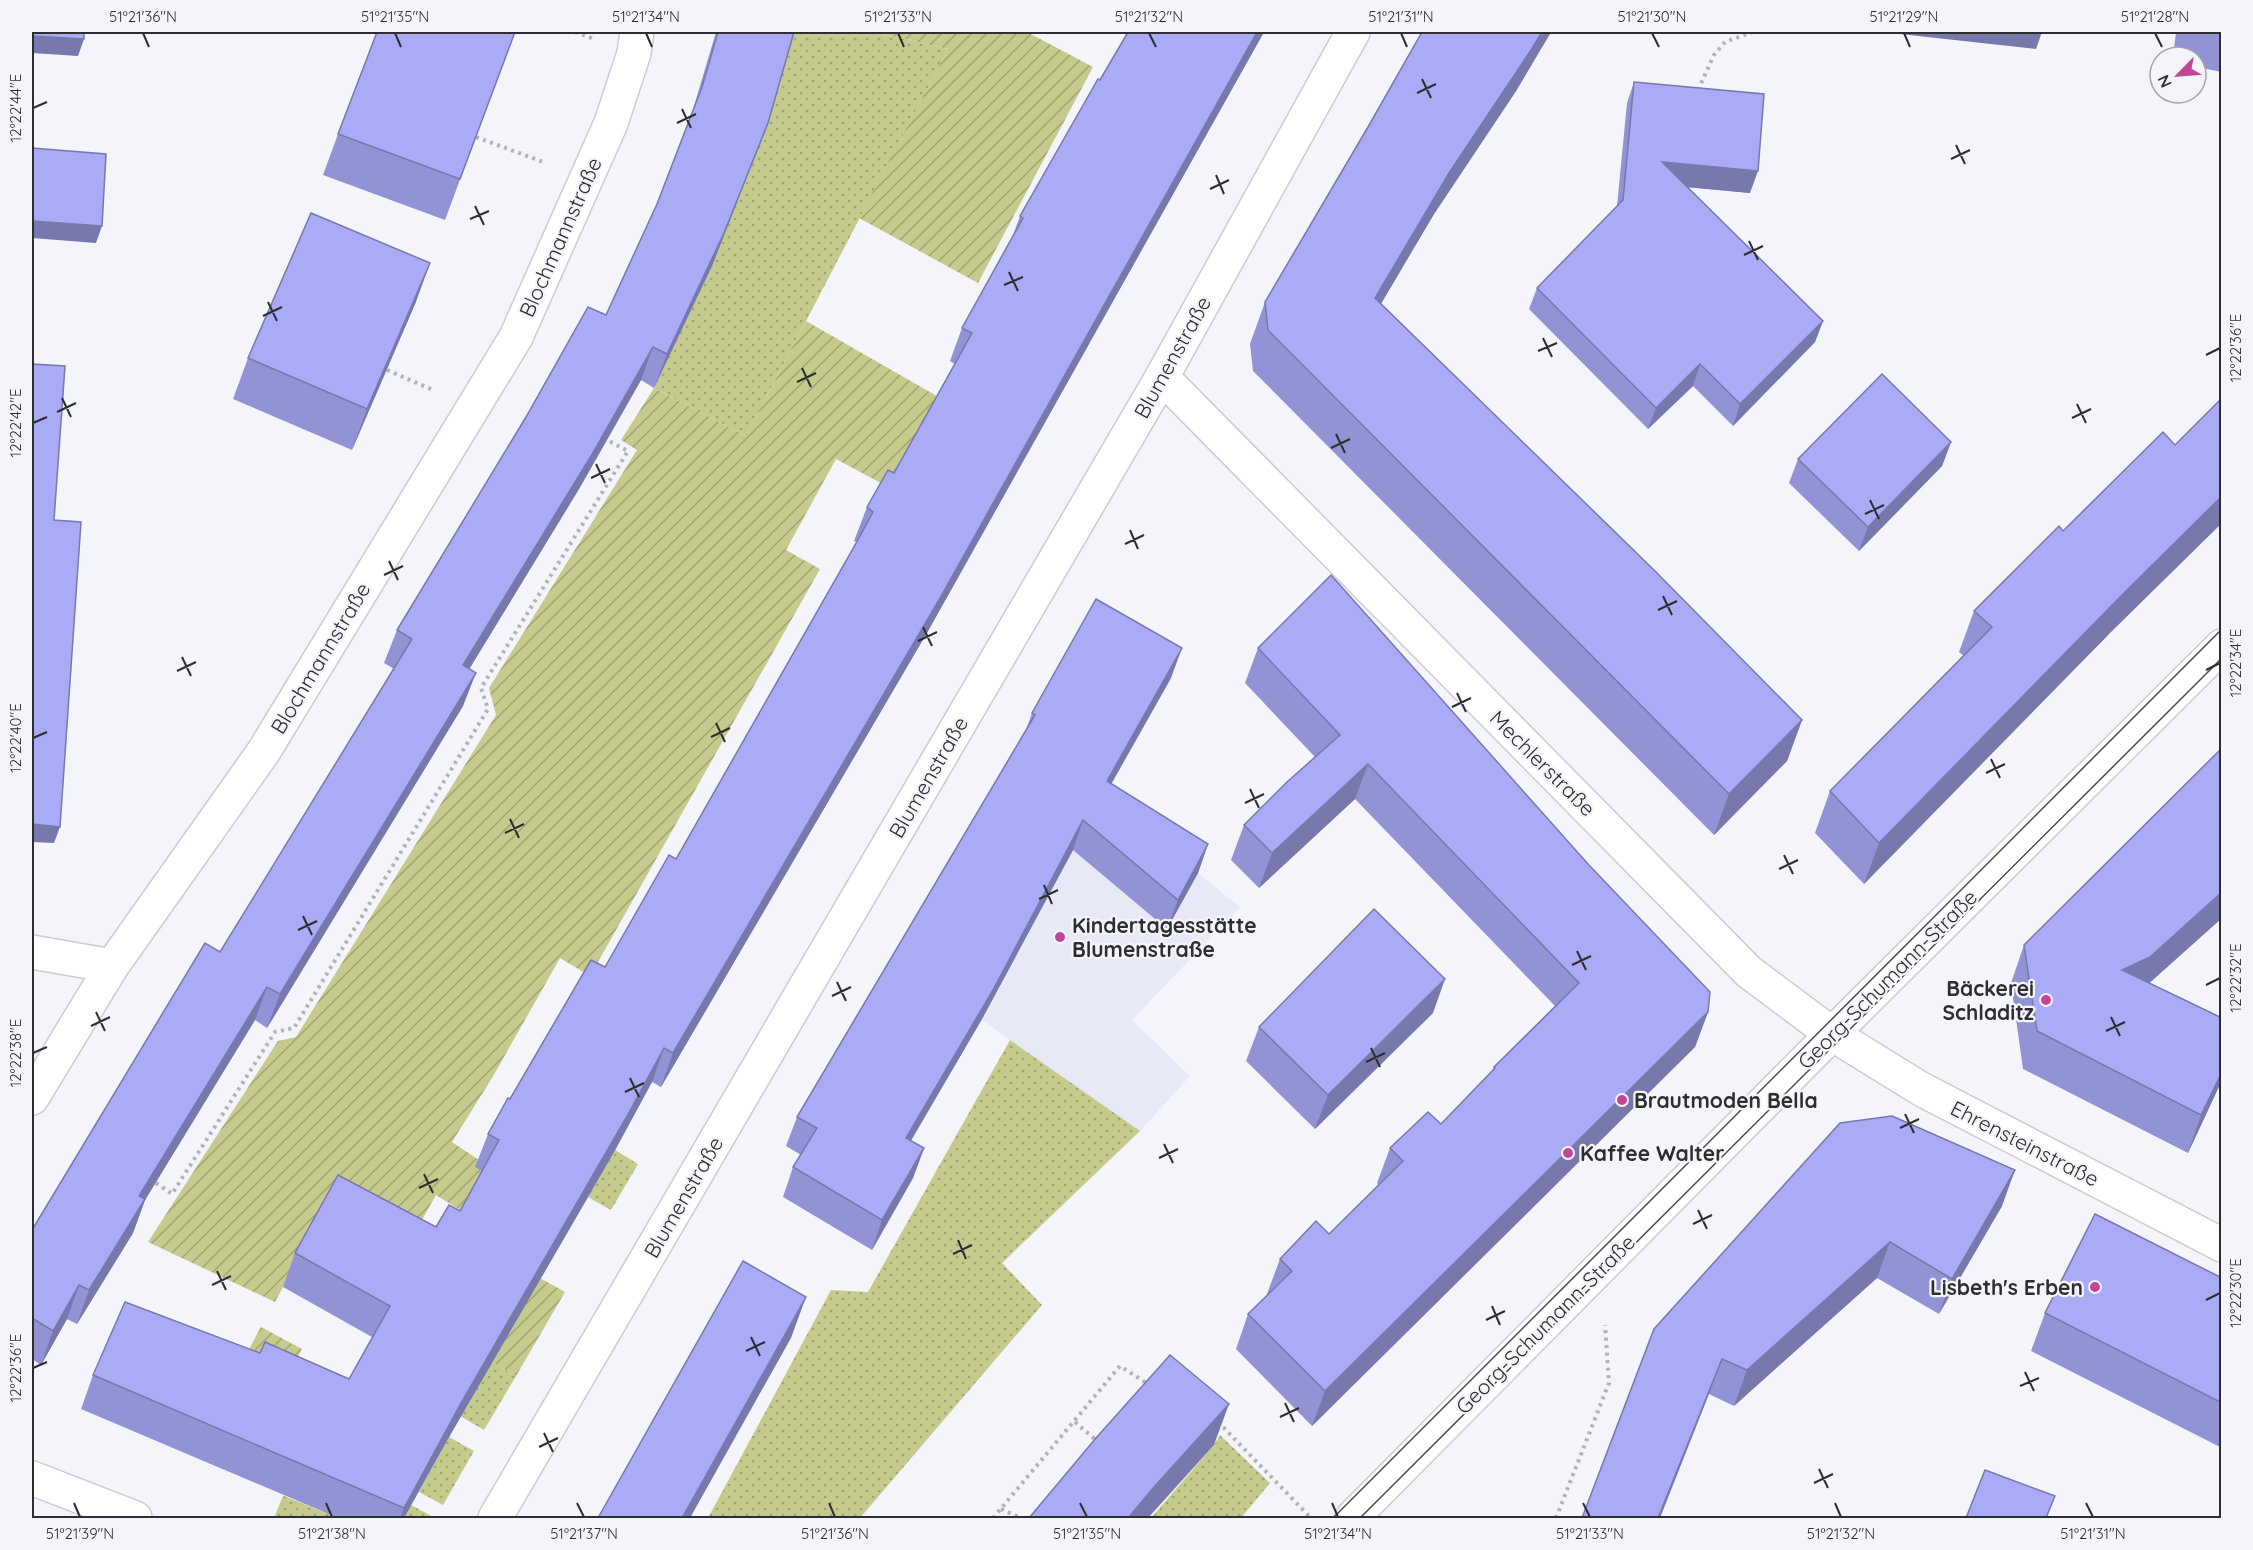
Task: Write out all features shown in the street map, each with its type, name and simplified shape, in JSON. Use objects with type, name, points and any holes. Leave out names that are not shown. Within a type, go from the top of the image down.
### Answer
[{"type":"street","name":"Blochmannstraße","points":[[32,1098],[112,966],[264,751],[516,337],[611,123],[634,53],[637,32]]},
{"type":"street","name":"Blumenstraße","points":[[495,1518],[1162,377],[1353,32]]},
{"type":"street","name":"Mechlerstraße","points":[[1162,377],[1749,972],[1832,1034]]},
{"type":"street","name":"Georg-Schumann-Straße","points":[[1352,1518],[1832,1034],[2222,646]]},
{"type":"street","points":[[32,952],[112,966]]},
{"type":"street","name":"Ehrensteinstraße","points":[[1832,1034],[1921,1089],[2222,1245]]},
{"type":"street","points":[[32,1478],[135,1518]]},
{"type":"path","points":[[1695,99],[1714,55],[1725,42],[1754,32]]},
{"type":"path","points":[[476,137],[587,178]]},
{"type":"path","points":[[387,369],[471,408]]},
{"type":"path","points":[[156,1183],[172,1194],[275,1032],[294,1028],[488,710],[481,688],[628,451],[607,440]]},
{"type":"path","points":[[1556,1518],[1609,1383],[1601,1267]]},
{"type":"path","points":[[993,1518],[1120,1366],[1156,1389]]},
{"type":"path","points":[[1075,1422],[1100,1442]]},
{"type":"path","points":[[1212,1424],[1224,1428],[1312,1518]]},
{"type":"path","points":[[1001,1509],[1021,1518]]},
{"type":"shaded area","name":"Kindertagesstätte Blumenstraße","points":[[998,788],[1198,873],[1240,907],[1132,1020],[1190,1076],[1140,1131],[982,1020],[892,967]]},
{"type":"green space","points":[[792,32],[872,32],[948,49],[746,436],[654,388],[712,266]]},
{"type":"green space","points":[[872,32],[1027,32],[1093,67],[978,283],[859,218],[948,49]]},
{"type":"green space","points":[[806,321],[942,399],[892,489],[836,459],[786,550],[820,569],[590,976],[560,958],[492,1078],[452,1142],[479,1160],[487,1174],[465,1213],[436,1195],[415,1232],[325,1208],[275,1302],[148,1242],[278,1041],[296,1037],[496,715],[489,688],[637,450],[621,440],[654,388],[746,436]]},
{"type":"green space","points":[[1010,1040],[1140,1131],[1002,1263],[1042,1305],[860,1518],[708,1518],[831,1290],[868,1292]]},
{"type":"green space","points":[[615,1150],[638,1164],[611,1210],[588,1197]]},
{"type":"green space","points":[[540,1278],[565,1292],[516,1376],[492,1362]]},
{"type":"green space","points":[[261,1327],[302,1349],[295,1362],[232,1380]]},
{"type":"green space","points":[[492,1362],[516,1376],[484,1430],[460,1416]]},
{"type":"green space","points":[[1220,1435],[1270,1483],[1241,1518],[1151,1518],[1214,1445]]},
{"type":"green space","points":[[449,1437],[474,1451],[443,1505],[419,1492]]},
{"type":"green space","points":[[284,1496],[338,1518],[274,1518]]},
{"type":"green space","points":[[411,1505],[435,1518],[404,1518]]},
{"type":"building","points":[[32,32],[84,32],[84,39],[32,36]]},
{"type":"building","points":[[377,32],[515,32],[460,179],[338,134]]},
{"type":"building","points":[[718,32],[794,32],[768,123],[724,233],[667,354],[653,347],[591,456],[463,665],[476,673],[280,994],[267,987],[139,1196],[145,1199],[89,1290],[79,1285],[53,1331],[32,1318],[32,1230],[205,943],[220,952],[412,639],[397,630],[526,417],[588,307],[606,315],[657,204],[702,87]]},
{"type":"building","points":[[1128,32],[1257,32],[940,598],[673,1053],[664,1048],[461,1403],[404,1508],[93,1375],[125,1302],[260,1353],[265,1342],[349,1379],[390,1306],[295,1253],[338,1175],[436,1227],[449,1205],[460,1211],[499,1140],[488,1134],[508,1098],[510,1099],[591,960],[605,967],[669,855],[676,859],[854,547],[873,512],[867,507],[888,470],[894,473],[972,333],[962,328],[1023,218],[1020,216],[1098,79],[1100,80]]},
{"type":"building","points":[[1422,32],[1542,32],[1449,173],[1375,298],[1655,571],[1802,720],[1729,794],[1268,330],[1265,302]]},
{"type":"building","points":[[1634,82],[1764,94],[1758,171],[1662,162],[1823,321],[1740,404],[1700,364],[1656,408],[1537,288],[1623,200]]},
{"type":"building","points":[[32,148],[106,154],[102,226],[32,221]]},
{"type":"building","points":[[311,213],[430,263],[367,409],[248,358]]},
{"type":"building","points":[[32,364],[65,366],[54,520],[81,522],[60,827],[32,824]]},
{"type":"building","points":[[1882,374],[1951,442],[1868,527],[1798,459]]},
{"type":"building","points":[[2222,398],[2222,496],[1879,843],[1830,791],[1992,627],[1974,611],[2059,526],[2063,531],[2163,432],[2175,445]]},
{"type":"building","points":[[1331,575],[1588,864],[1710,992],[1708,1012],[1325,1391],[1248,1314],[1292,1271],[1280,1259],[1316,1221],[1329,1234],[1403,1161],[1390,1148],[1428,1112],[1441,1124],[1494,1067],[1579,983],[1368,764],[1272,853],[1244,825],[1287,782],[1340,735],[1258,648]]},
{"type":"building","points":[[1096,599],[1182,648],[1107,781],[1208,844],[1178,900],[1083,820],[993,990],[906,1138],[924,1148],[882,1220],[793,1167],[817,1128],[797,1117],[1035,715],[1032,713]]},
{"type":"building","points":[[2222,748],[2222,892],[2150,957],[2122,970],[2222,1018],[2222,1072],[2201,1115],[2037,1031],[2024,945]]},
{"type":"building","points":[[1374,909],[1445,979],[1328,1095],[1259,1027]]},
{"type":"building","points":[[1892,1116],[2015,1170],[1952,1279],[1890,1242],[1747,1370],[1722,1359],[1658,1518],[1582,1518],[1654,1329],[1840,1123]]},
{"type":"building","points":[[2095,1214],[2222,1278],[2222,1403],[2045,1313]]},
{"type":"building","points":[[743,1261],[806,1297],[682,1518],[598,1518]]},
{"type":"building","points":[[1170,1355],[1229,1404],[1128,1518],[1029,1518],[1096,1438]]},
{"type":"building","points":[[1985,1470],[2055,1496],[2046,1518],[1966,1518]]},
{"type":"tram line","points":[[1333,1518],[2222,629]]},
{"type":"tram line","points":[[1360,1518],[2222,658]]},
{"type":"place","name":"Kindertagesstätte Blumenstraße","points":[[1060,937]]},
{"type":"place","name":"Bäckerei Schladitz","points":[[2046,1000]]},
{"type":"place","name":"Brautmoden Bella","points":[[1622,1100]]},
{"type":"place","name":"Kaffee Walter","points":[[1568,1153]]},
{"type":"place","name":"Lisbeth's Erben","points":[[2095,1287]]}]
